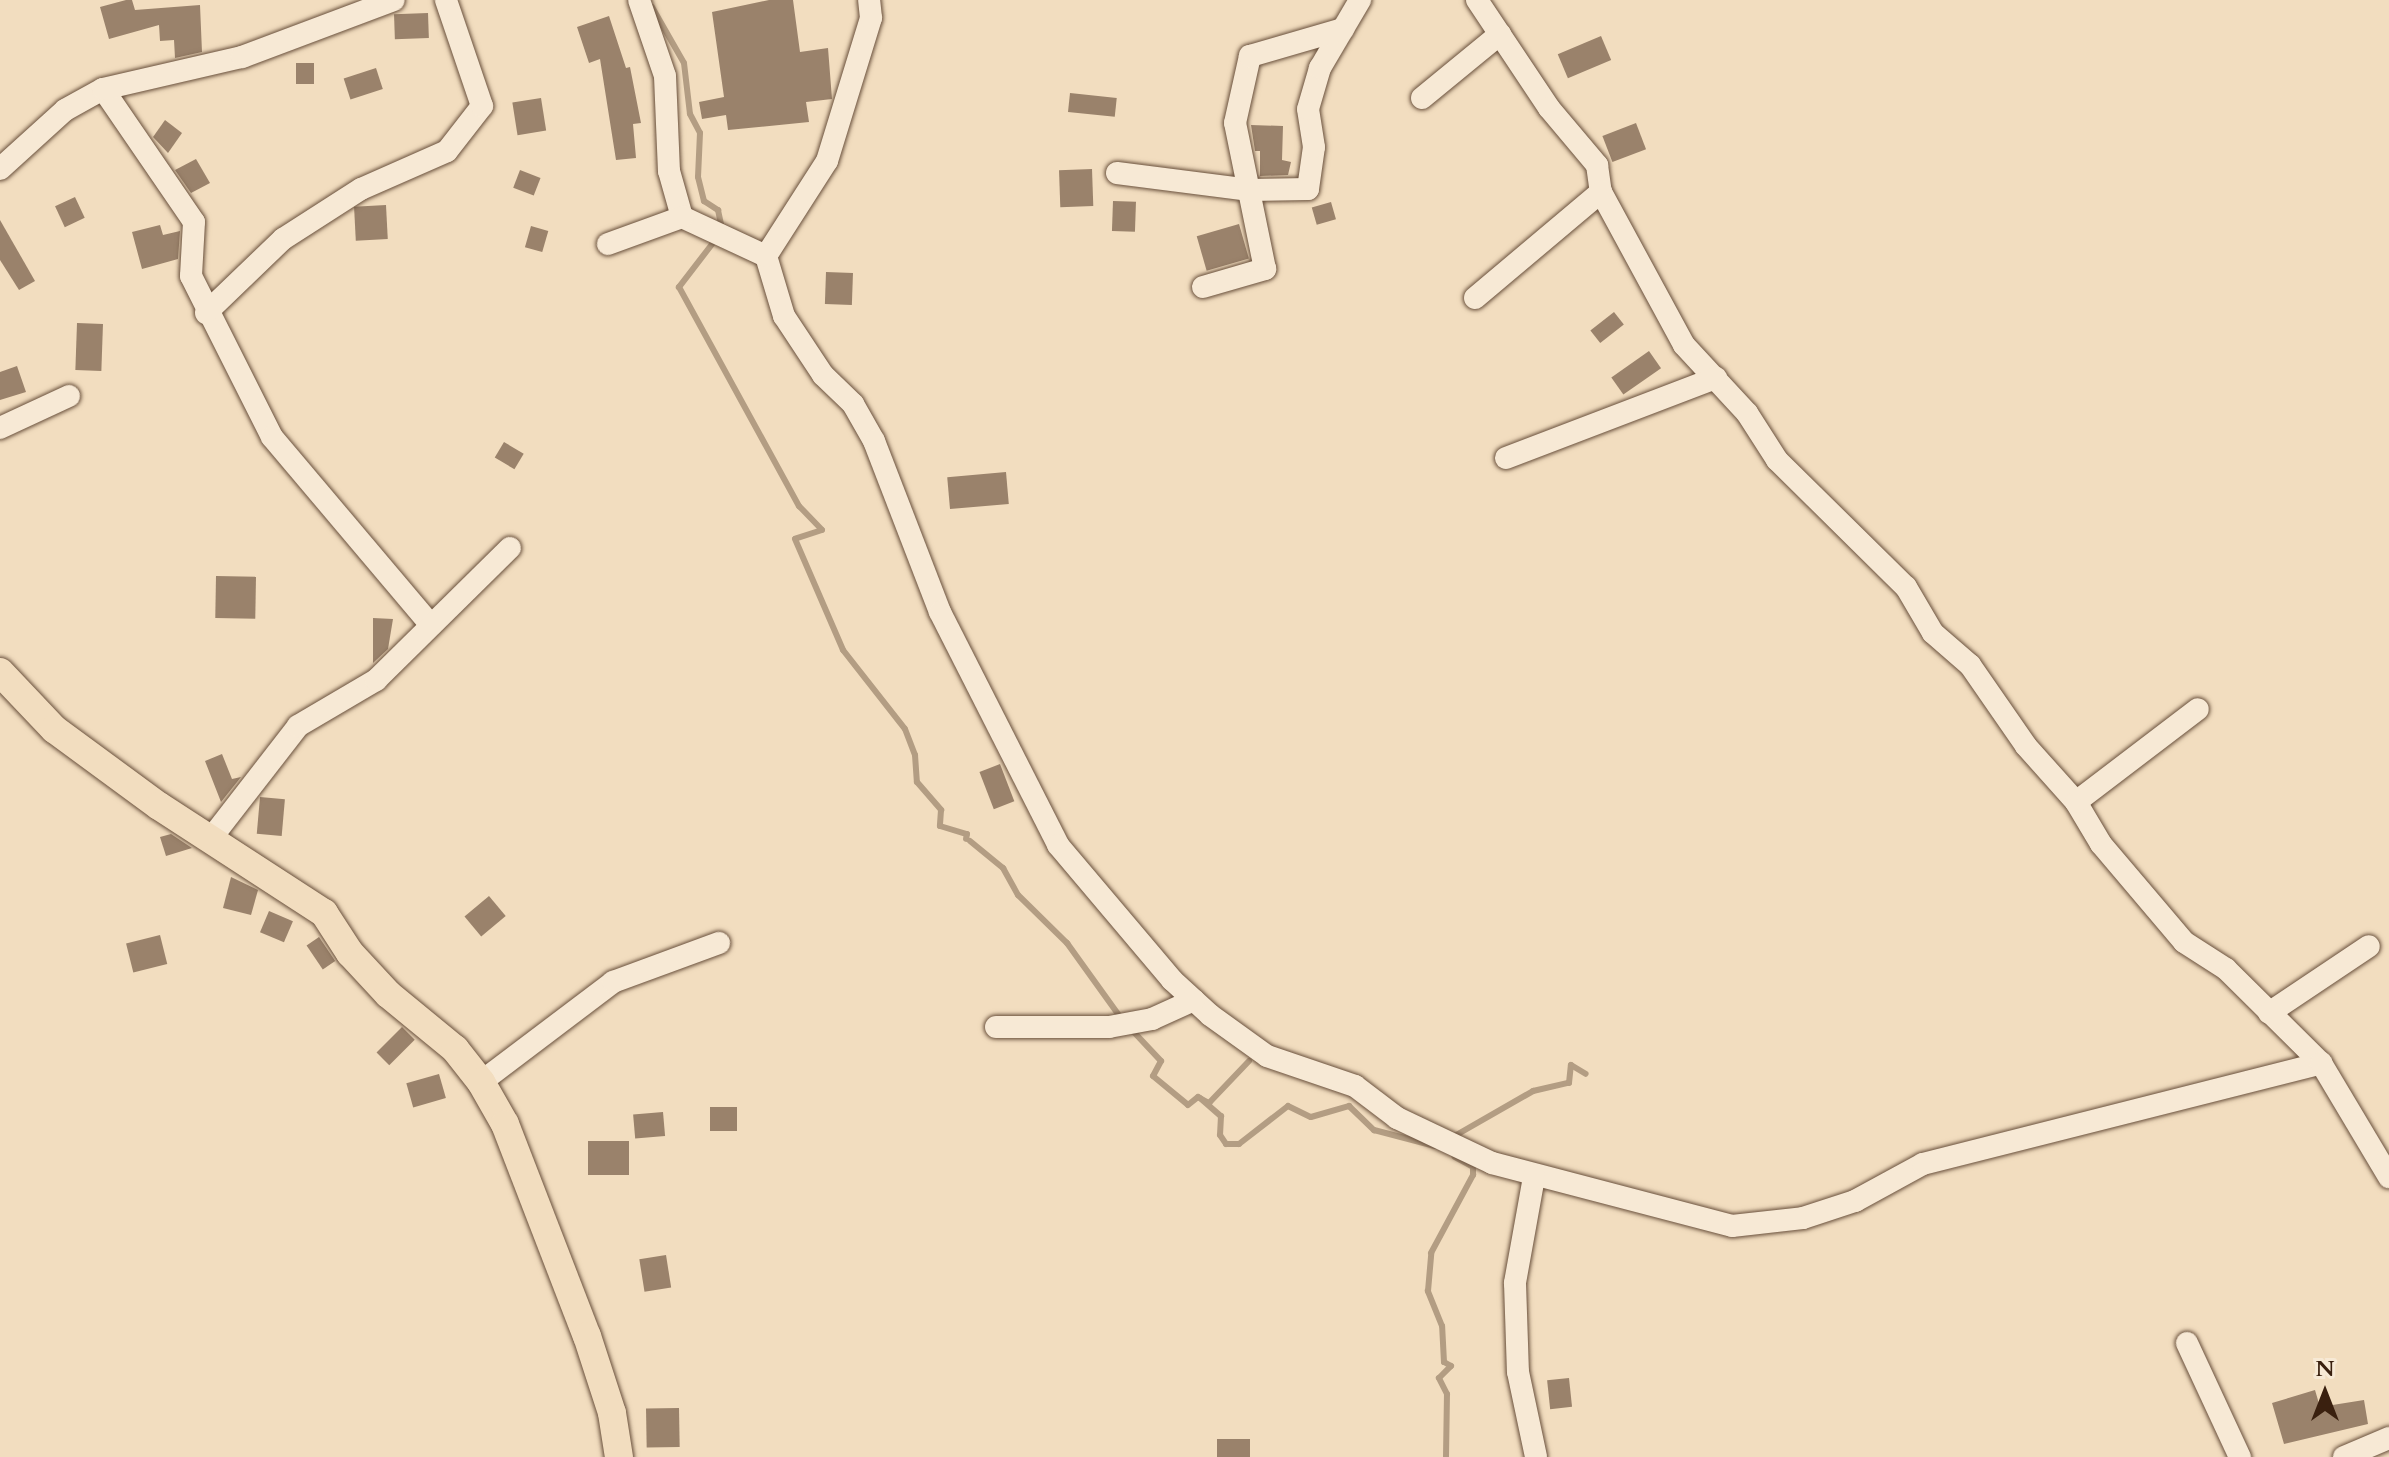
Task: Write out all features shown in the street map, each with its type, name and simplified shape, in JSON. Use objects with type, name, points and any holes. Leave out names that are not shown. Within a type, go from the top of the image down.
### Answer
[{"type":"main road","points":[[0,672],[54,729],[159,806],[212,837],[324,913],[350,953],[388,994],[455,1049],[481,1082],[505,1124],[587,1336],[612,1413],[619,1457]]},
{"type":"street","points":[[0,169],[65,110],[103,89],[242,57],[394,0]]},
{"type":"street","points":[[206,313],[283,239],[361,189],[447,151],[482,106],[446,0]]},
{"type":"street","points":[[639,0],[665,76],[669,171],[682,217]]},
{"type":"street","points":[[766,256],[827,161],[871,18],[869,0]]},
{"type":"street","points":[[1117,173],[1250,190],[1308,189],[1314,147],[1308,109],[1320,68],[1360,0]]},
{"type":"street","points":[[1477,0],[1597,165],[1601,192],[1684,345],[1747,413],[1777,460],[1906,587],[1933,633],[1970,665],[2026,746],[2076,802],[2101,844],[2184,942],[2226,969],[2321,1063],[2389,1177]]},
{"type":"street","points":[[1203,287],[1265,269],[1235,123],[1250,56],[1343,29]]},
{"type":"street","points":[[1422,98],[1500,34]]},
{"type":"street","points":[[103,89],[194,222],[191,276],[206,313],[272,437],[431,625]]},
{"type":"street","points":[[1475,298],[1601,192]]},
{"type":"street","points":[[608,244],[682,217],[766,256],[784,316],[823,375],[853,404],[874,441],[940,612],[1058,845],[1108,911],[1194,1000],[1267,1056],[1355,1086],[1429,1135],[1534,1177],[1732,1226],[1803,1218],[1855,1201],[1923,1164],[2321,1063]]},
{"type":"street","points":[[1506,458],[1716,378]]},
{"type":"street","points":[[0,428],[69,396]]},
{"type":"street","points":[[212,837],[298,726],[376,680],[510,548]]},
{"type":"street","points":[[2076,802],[2198,709]]},
{"type":"street","points":[[481,1082],[613,982],[719,943]]},
{"type":"street","points":[[2269,1013],[2369,946]]},
{"type":"street","points":[[996,1027],[1109,1027],[1152,1019],[1194,1000]]},
{"type":"street","points":[[1534,1177],[1515,1298],[1518,1372],[1536,1457]]},
{"type":"street","points":[[2187,1343],[2240,1457]]},
{"type":"street","points":[[2344,1457],[2389,1438]]},
{"type":"building","points":[[132,0],[135,10],[200,5],[202,52],[175,58],[174,40],[160,41],[159,25],[109,39],[100,7]]},
{"type":"building","points":[[769,0],[793,0],[800,52],[828,48],[832,99],[806,102],[809,122],[728,130],[726,115],[702,119],[699,102],[724,97],[712,12]]},
{"type":"building","points":[[428,13],[429,38],[395,39],[394,14]]},
{"type":"building","points":[[609,16],[626,68],[630,67],[641,123],[633,124],[636,158],[616,160],[600,59],[589,63],[577,27]]},
{"type":"building","points":[[1601,36],[1611,60],[1568,78],[1558,54]]},
{"type":"building","points":[[296,63],[314,63],[314,84],[296,84]]},
{"type":"building","points":[[376,68],[383,89],[350,99],[344,79]]},
{"type":"building","points":[[1070,93],[1117,98],[1115,117],[1068,112]]},
{"type":"building","points":[[541,98],[546,131],[518,135],[512,103]]},
{"type":"building","points":[[165,120],[182,133],[168,153],[153,137]]},
{"type":"building","points":[[1636,123],[1646,149],[1612,162],[1602,136]]},
{"type":"building","points":[[1251,125],[1283,126],[1282,160],[1291,162],[1288,175],[1260,176],[1260,151],[1255,151]]},
{"type":"building","points":[[196,159],[210,183],[191,193],[175,170]]},
{"type":"building","points":[[1092,169],[1093,206],[1060,207],[1059,170]]},
{"type":"building","points":[[520,170],[541,178],[534,196],[513,188]]},
{"type":"building","points":[[75,197],[85,218],[65,227],[55,206]]},
{"type":"building","points":[[1113,201],[1136,202],[1135,232],[1112,231]]},
{"type":"building","points":[[1331,202],[1336,219],[1317,225],[1312,208]]},
{"type":"building","points":[[386,205],[388,239],[356,241],[354,207]]},
{"type":"building","points":[[0,220],[35,281],[19,290],[0,260]]},
{"type":"building","points":[[1239,224],[1249,259],[1207,271],[1197,236]]},
{"type":"building","points":[[160,225],[163,235],[180,231],[178,259],[142,269],[132,232]]},
{"type":"building","points":[[531,226],[548,231],[542,252],[525,247]]},
{"type":"building","points":[[826,272],[853,273],[852,305],[825,304]]},
{"type":"building","points":[[1614,312],[1624,325],[1600,343],[1590,330]]},
{"type":"building","points":[[77,323],[103,324],[101,371],[75,370]]},
{"type":"building","points":[[1649,351],[1661,368],[1623,395],[1611,377]]},
{"type":"building","points":[[17,366],[26,392],[0,400],[0,372]]},
{"type":"building","points":[[504,442],[524,454],[514,469],[495,457]]},
{"type":"building","points":[[1006,472],[1009,504],[950,509],[947,477]]},
{"type":"building","points":[[216,576],[256,577],[255,619],[215,618]]},
{"type":"building","points":[[373,618],[393,619],[388,649],[373,663]]},
{"type":"building","points":[[222,754],[232,779],[241,777],[221,802],[205,761]]},
{"type":"building","points":[[1000,764],[1014,801],[994,809],[979,772]]},
{"type":"building","points":[[260,797],[285,799],[282,836],[257,834]]},
{"type":"building","points":[[171,834],[192,848],[166,856],[160,837]]},
{"type":"building","points":[[231,877],[258,890],[251,915],[223,908]]},
{"type":"building","points":[[489,896],[506,916],[481,936],[464,917]]},
{"type":"building","points":[[269,911],[293,921],[284,942],[260,932]]},
{"type":"building","points":[[160,935],[167,964],[133,973],[126,943]]},
{"type":"building","points":[[319,937],[335,961],[323,969],[307,945]]},
{"type":"building","points":[[402,1027],[415,1040],[389,1065],[377,1052]]},
{"type":"building","points":[[439,1074],[446,1098],[413,1107],[406,1083]]},
{"type":"building","points":[[710,1107],[737,1107],[737,1131],[710,1131]]},
{"type":"building","points":[[663,1112],[665,1136],[635,1139],[633,1115]]},
{"type":"building","points":[[588,1141],[629,1141],[629,1175],[588,1175]]},
{"type":"building","points":[[666,1255],[671,1288],[644,1292],[639,1259]]},
{"type":"building","points":[[1569,1378],[1572,1407],[1550,1409],[1547,1380]]},
{"type":"building","points":[[2315,1390],[2320,1407],[2364,1400],[2368,1424],[2284,1444],[2272,1403]]},
{"type":"building","points":[[679,1408],[680,1447],[647,1448],[646,1409]]},
{"type":"building","points":[[1217,1439],[1250,1439],[1250,1457],[1217,1457]]},
{"type":"waterway","points":[[652,7],[684,63],[690,114],[700,133],[698,177],[704,201],[718,210],[722,229]]},
{"type":"waterway","points":[[716,239],[679,287],[799,506],[822,530],[795,539],[843,650],[905,729],[915,755],[917,782],[941,810],[940,826],[967,834],[966,839]]},
{"type":"waterway","points":[[970,841],[1003,868],[1018,895],[1067,943],[1123,1021]]},
{"type":"waterway","points":[[1131,1029],[1161,1061],[1153,1076],[1188,1105],[1198,1097],[1209,1103],[1249,1061]]},
{"type":"waterway","points":[[1451,1138],[1533,1091],[1569,1083],[1571,1065],[1586,1074]]},
{"type":"waterway","points":[[1200,1098],[1221,1116],[1220,1135],[1226,1144],[1239,1144],[1288,1106],[1311,1117],[1349,1106],[1374,1130],[1435,1146]]},
{"type":"waterway","points":[[1446,1457],[1447,1394],[1439,1378],[1451,1366],[1444,1362],[1442,1326],[1428,1291],[1431,1253],[1473,1175],[1473,1167],[1455,1157]]}]
